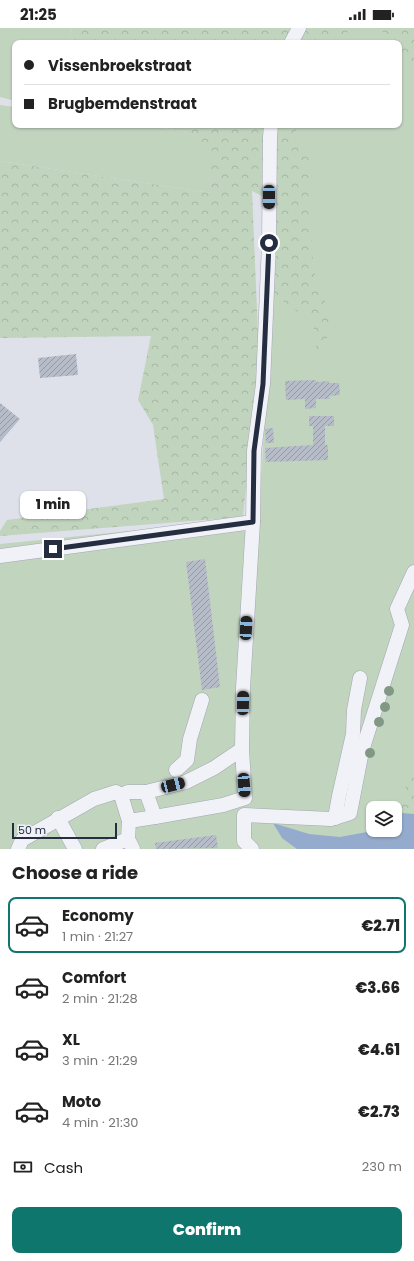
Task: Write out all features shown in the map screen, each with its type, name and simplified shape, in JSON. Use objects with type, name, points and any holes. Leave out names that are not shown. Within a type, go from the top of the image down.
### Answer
[{"type":"street","points":[[292,40],[298,28]]},
{"type":"street","points":[[129,821],[223,805],[245,798],[242,749],[243,688],[253,522],[254,451],[264,376],[269,243],[271,128]]},
{"type":"street","points":[[0,556],[253,522]]},
{"type":"street","points":[[252,849],[244,841],[244,815],[331,819],[350,813],[362,751],[402,625],[397,609],[414,572]]},
{"type":"street","points":[[335,818],[353,734],[354,710],[360,678]]},
{"type":"street","points":[[176,770],[187,760],[190,739],[202,700]]},
{"type":"street","points":[[121,795],[128,792],[146,792],[186,782],[214,768],[242,749]]},
{"type":"street","points":[[18,849],[22,840],[58,818],[94,799],[116,792],[121,795],[129,821],[130,844],[103,849]]},
{"type":"street","points":[[146,792],[154,817]]},
{"type":"street","points":[[58,818],[75,849]]},
{"type":"green space","points":[[0,28],[72,28],[70,40],[12,40],[12,100],[0,97]]},
{"type":"green space","points":[[72,28],[360,28],[326,40],[70,40]]},
{"type":"green space","points":[[312,28],[414,28],[414,849],[0,849],[0,544],[249,519],[256,513],[262,468],[278,128],[402,128],[402,40],[308,40]]},
{"type":"green space","points":[[365,28],[414,28],[414,64],[402,51],[402,40],[392,40],[384,32]]},
{"type":"green space","points":[[0,105],[12,107],[12,128],[162,128],[188,132],[210,149],[211,193],[0,161]]},
{"type":"green space","points":[[163,128],[296,128],[295,136],[309,153],[313,269],[334,325],[317,355],[313,323],[271,292],[274,202],[252,191],[259,358],[243,517],[0,536],[0,531],[7,520],[164,499],[153,425],[138,400],[151,336],[0,338],[0,161],[211,193],[209,149],[188,132]]},
{"type":"green space","points":[[414,775],[414,814],[402,808],[402,801],[396,801]]},
{"type":"water","points":[[402,813],[414,814],[414,849],[297,849],[282,838],[273,823],[309,834],[340,837],[366,832],[366,837],[402,837]]},
{"type":"building","points":[[76,354],[78,375],[40,378],[38,358]]},
{"type":"building","points":[[316,380],[316,382],[329,381],[329,383],[339,383],[340,395],[329,396],[330,399],[316,399],[316,408],[305,409],[305,399],[286,400],[285,381]]},
{"type":"building","points":[[0,403],[20,419],[0,442]]},
{"type":"building","points":[[309,416],[334,416],[334,426],[325,426],[325,445],[328,445],[328,460],[266,462],[265,448],[313,445],[313,426],[309,426]]},
{"type":"building","points":[[273,428],[274,443],[266,443],[265,429]]},
{"type":"building","points":[[205,559],[220,687],[202,690],[186,562]]},
{"type":"building","points":[[216,835],[218,848],[156,849],[155,843]]},
{"type":"route","points":[[53,549],[253,522],[254,451],[263,384],[269,243]]}]
